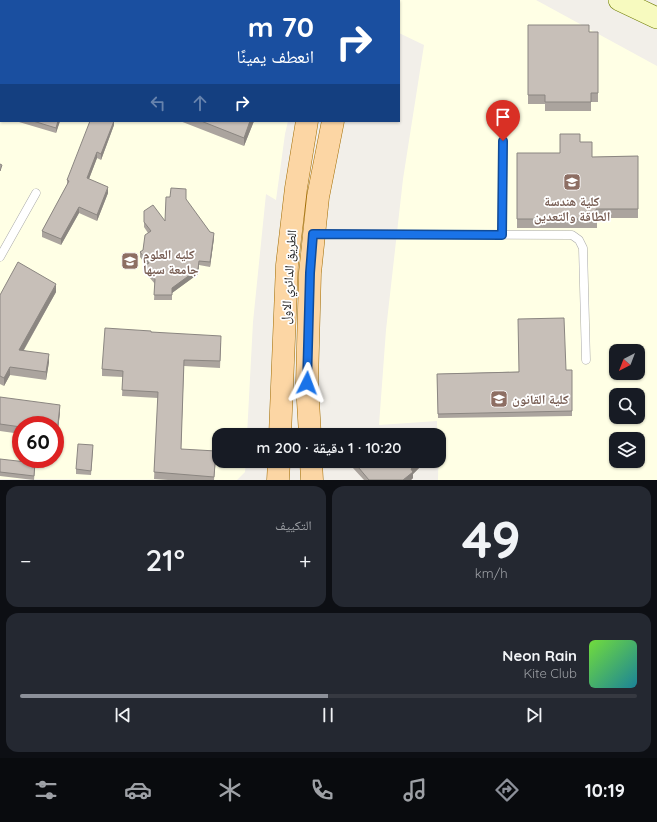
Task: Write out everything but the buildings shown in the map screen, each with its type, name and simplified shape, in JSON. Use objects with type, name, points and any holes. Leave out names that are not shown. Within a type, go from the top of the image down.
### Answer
[{"type":"main road","name":"الطريق الدائري الاول","points":[[280,428],[285,304],[289,249],[296,188],[307,122]]},
{"type":"main road","name":"الطريق الدائري الاول","points":[[310,428],[307,383],[310,273],[313,234],[324,160],[332,122]]},
{"type":"main road","points":[[278,480],[279,468]]},
{"type":"main road","points":[[311,468],[312,480]]},
{"type":"street","points":[[620,0],[657,18]]},
{"type":"lane","points":[[502,235],[503,141]]},
{"type":"lane","points":[[0,257],[36,193]]},
{"type":"lane","points":[[313,234],[572,235],[579,240],[583,248],[586,360]]},
{"type":"shaded area","points":[[400,0],[536,0],[657,66],[657,480],[438,480],[438,468],[446,468],[446,428],[437,428],[437,421],[379,425],[386,330],[403,179],[424,45],[400,33]]},
{"type":"shaded area","name":"كليه العلوم جامعة سبها","points":[[0,122],[288,122],[276,200],[266,194],[253,322],[247,428],[212,428],[212,468],[245,468],[245,472],[237,480],[0,479]]},
{"type":"place","name":"كلية هندسة الطاقة والتعدين","points":[[572,182]]},
{"type":"place","name":"كليه العلوم جامعة سبها","points":[[130,261]]},
{"type":"place","name":"كلية القانون","points":[[499,399]]},
{"type":"route","points":[[307,383],[308,312],[313,234],[502,235],[503,141]]}]
